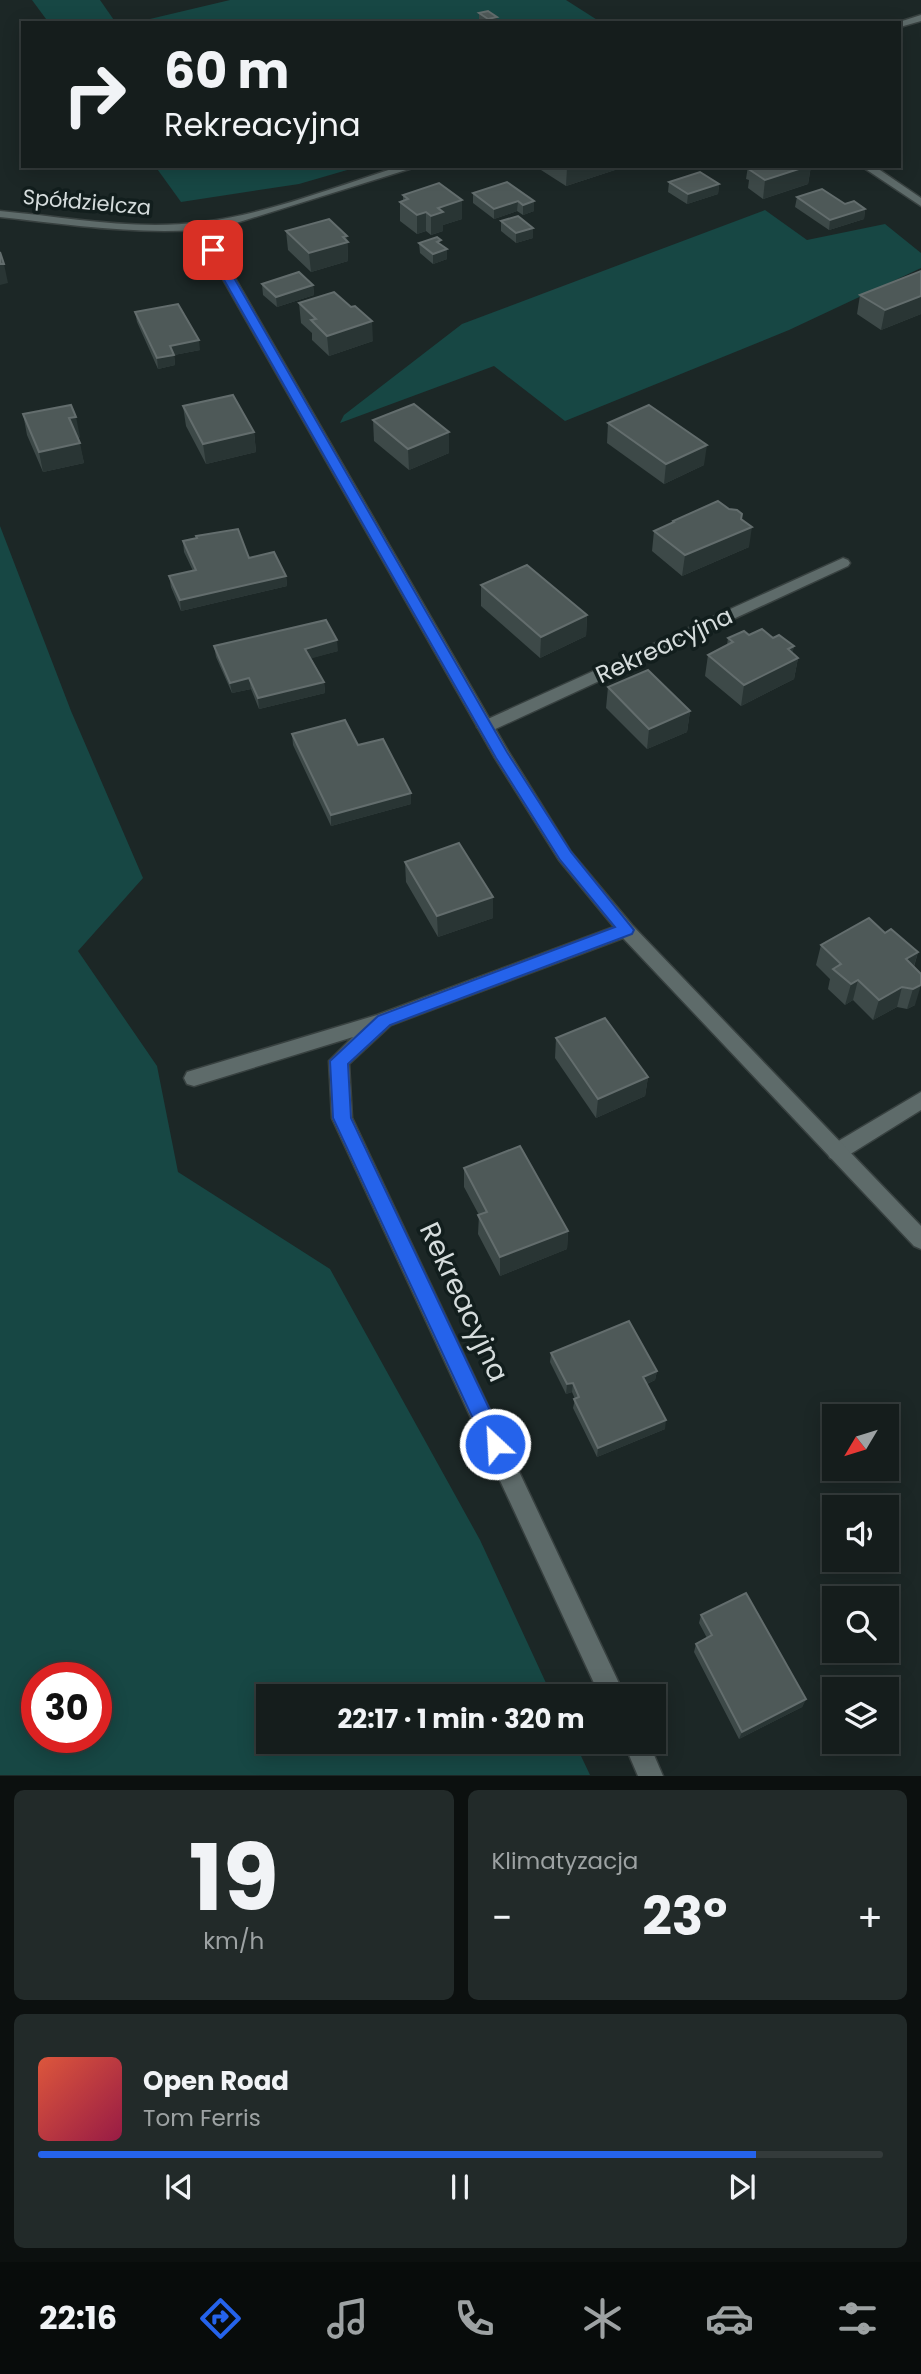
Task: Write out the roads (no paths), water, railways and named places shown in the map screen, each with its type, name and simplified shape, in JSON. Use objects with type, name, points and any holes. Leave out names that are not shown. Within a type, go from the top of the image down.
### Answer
[{"type":"street","points":[[901,24],[921,18]]},
{"type":"street","name":"Spółdzielcza","points":[[0,214],[100,224],[167,228],[199,226],[232,221],[407,168]]},
{"type":"street","points":[[869,168],[921,203]]},
{"type":"street","points":[[199,226],[485,727],[565,856],[626,930],[921,1240]]},
{"type":"street","name":"Rekreacyjna","points":[[485,727],[843,562]]},
{"type":"street","name":"Rekreacyjna","points":[[194,1078],[384,1020],[626,930]]},
{"type":"street","name":"Rekreacyjna","points":[[384,1020],[339,1061],[342,1118],[607,1684]]},
{"type":"street","points":[[837,1152],[921,1100]]},
{"type":"street","points":[[641,1754],[651,1776]]}]
